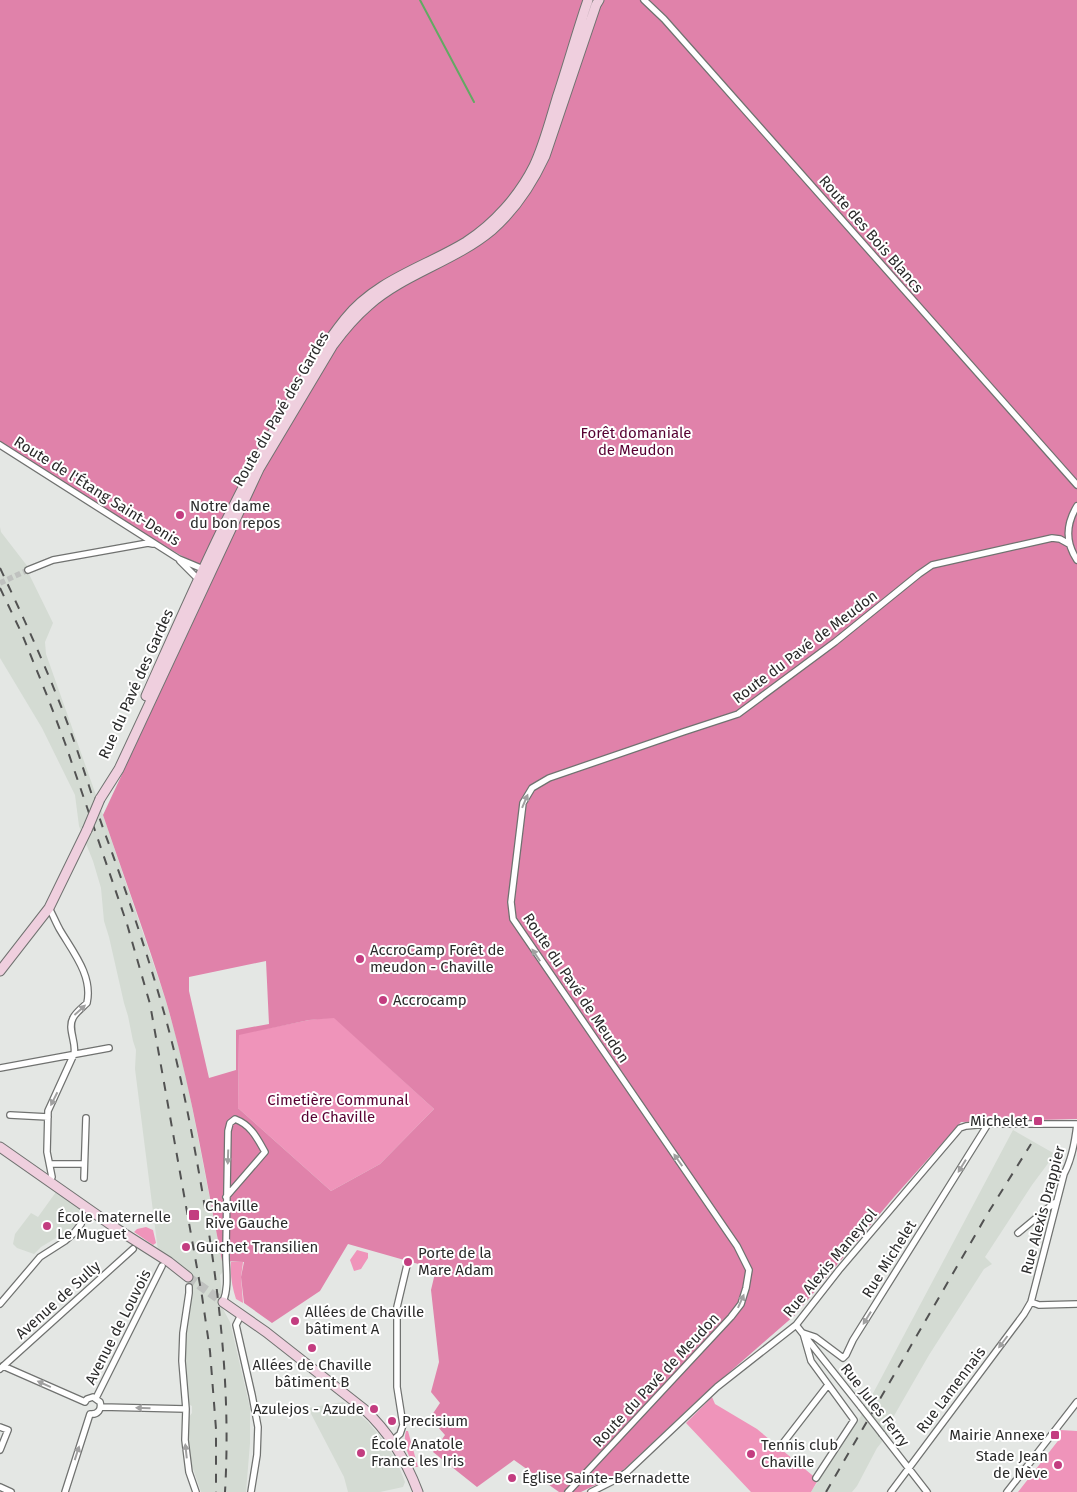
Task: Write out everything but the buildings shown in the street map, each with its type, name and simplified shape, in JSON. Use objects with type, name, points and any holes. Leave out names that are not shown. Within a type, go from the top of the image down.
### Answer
[{"type":"main road","name":"Route du Pavé des Gardes","points":[[207,571],[236,500],[272,432],[328,340],[346,317],[380,287],[468,241],[490,223],[513,199],[534,166],[543,143],[588,0]]},
{"type":"main road","name":"Route du Pavé des Gardes","points":[[207,571],[259,469],[328,352],[346,328],[369,304],[382,295],[458,254],[492,230],[524,195],[550,144],[599,0]]},
{"type":"main road","name":"Rue du Pavé des Gardes","points":[[0,971],[49,908],[100,799],[119,769],[207,571]]},
{"type":"main road","points":[[0,1147],[117,1229],[157,1254],[189,1282]]},
{"type":"main road","points":[[223,1302],[266,1332],[377,1421],[393,1440],[404,1459],[418,1492]]},
{"type":"street","name":"Route des Bois Blancs","points":[[644,0],[667,23],[1077,485]]},
{"type":"street","name":"Route de l'Étang Saint-Denis","points":[[0,445],[157,546],[179,559],[207,571]]},
{"type":"street","points":[[1077,506],[1069,523],[1068,534],[1069,544],[1077,560]]},
{"type":"street","name":"Route du Pavé de Meudon","points":[[568,1492],[731,1317],[741,1304],[749,1270],[737,1246],[513,919],[511,902],[523,803],[532,788],[548,778],[738,714],[835,642],[932,565],[1052,538],[1060,538],[1069,544]]},
{"type":"street","points":[[28,570],[53,560],[148,543],[157,546]]},
{"type":"street","name":"Route de l'Étang Saint-Denis","points":[[179,559],[202,581]]},
{"type":"street","points":[[49,908],[82,966],[88,991],[87,1003],[74,1016],[71,1022],[75,1051],[50,1107],[47,1152],[52,1177],[49,1181]]},
{"type":"street","points":[[0,1068],[109,1048]]},
{"type":"street","points":[[10,1114],[48,1117]]},
{"type":"street","points":[[84,1178],[86,1118]]},
{"type":"street","points":[[223,1302],[227,1286],[226,1197],[228,1131],[230,1123],[235,1118],[245,1122],[256,1135],[265,1152],[226,1197]]},
{"type":"street","name":"Rue Alexis Maneyrol","points":[[591,1492],[627,1472],[717,1387],[796,1325],[833,1277],[960,1128],[988,1124],[1077,1124]]},
{"type":"street","name":"Rue Michelet","points":[[796,1325],[803,1333],[815,1337],[843,1358],[846,1355],[858,1332],[988,1124]]},
{"type":"street","name":"Rue Alexis Drappier","points":[[1031,1302],[1064,1174],[1069,1165],[1077,1124]]},
{"type":"street","points":[[50,1164],[84,1164]]},
{"type":"street","points":[[1018,1233],[1054,1203],[1056,1204]]},
{"type":"street","points":[[0,1304],[40,1257],[65,1242],[81,1224]]},
{"type":"street","name":"Avenue de Sully","points":[[2,1368],[133,1250]]},
{"type":"street","points":[[393,1440],[398,1436],[403,1425],[397,1387],[397,1306],[407,1265]]},
{"type":"street","name":"Avenue de Louvois","points":[[96,1398],[162,1266]]},
{"type":"street","points":[[189,1282],[182,1361],[186,1409],[185,1450],[189,1472],[196,1492]]},
{"type":"street","points":[[1031,1302],[1039,1304],[1077,1304]]},
{"type":"street","name":"Rue Lamennais","points":[[891,1492],[1031,1302]]},
{"type":"street","points":[[241,1315],[236,1325],[255,1410],[258,1437],[252,1492]]},
{"type":"street","points":[[803,1333],[811,1361],[854,1420],[816,1478]]},
{"type":"street","name":"Rue Jules Ferry","points":[[803,1333],[927,1492]]},
{"type":"street","points":[[2,1368],[85,1402],[90,1398],[96,1398],[100,1402],[101,1407],[97,1413],[90,1414],[65,1492]]},
{"type":"street","points":[[780,1447],[828,1385]]},
{"type":"street","points":[[1007,1492],[1077,1402]]},
{"type":"street","points":[[101,1407],[186,1409]]},
{"type":"street","points":[[1071,1410],[1077,1414]]},
{"type":"street","points":[[0,1427],[8,1430],[0,1450]]},
{"type":"street","points":[[0,1487],[11,1492]]},
{"type":"shaded area","points":[[0,527],[1,532],[28,567],[26,568],[53,623],[45,642],[46,654],[166,1001],[178,1044],[222,1261],[223,1272],[220,1275],[223,1309],[230,1322],[250,1408],[250,1443],[246,1492],[201,1492],[190,1460],[188,1437],[189,1417],[192,1413],[192,1406],[188,1404],[186,1361],[186,1334],[191,1290],[189,1273],[158,1251],[135,1069],[136,1050],[104,921],[101,888],[79,826],[75,795],[42,728],[0,658]]},
{"type":"shaded area","points":[[1013,1130],[1055,1154],[1032,1185],[985,1257],[992,1264],[984,1269],[929,1355],[891,1421],[886,1437],[877,1448],[857,1486],[852,1492],[811,1492],[861,1416]]},
{"type":"shaded area","name":"École maternelle Le Muguet","points":[[56,1192],[82,1210],[76,1223],[71,1229],[41,1247],[34,1254],[17,1248],[13,1244],[15,1234],[31,1213],[38,1217]]},
{"type":"shaded area","name":"École Anatole France les Iris","points":[[343,1402],[367,1421],[385,1442],[398,1464],[405,1482],[403,1487],[380,1492],[348,1492],[344,1477],[308,1408]]},
{"type":"green space","name":"Forêt domaniale de Meudon","points":[[0,0],[1077,0],[1077,1119],[961,1122],[894,1197],[795,1315],[700,1398],[620,1473],[581,1492],[559,1492],[514,1460],[477,1487],[433,1452],[445,1435],[430,1418],[440,1403],[431,1392],[439,1362],[431,1290],[436,1269],[348,1244],[320,1291],[272,1323],[244,1303],[241,1277],[244,1262],[222,1261],[197,1130],[175,1033],[151,954],[103,815],[215,575],[132,527],[0,441]],"holes":[[[266,961],[269,1024],[236,1030],[236,1070],[209,1078],[189,991],[189,977]],[[334,1018],[434,1109],[380,1164],[331,1191],[238,1108],[239,1035],[309,1020]]]},
{"type":"green space","name":"Cimetière Communal de Chaville","points":[[334,1017],[434,1109],[380,1164],[331,1191],[238,1108],[239,1034]]},
{"type":"green space","points":[[146,1227],[153,1230],[156,1243],[153,1245],[134,1232],[137,1229]]},
{"type":"green space","points":[[357,1250],[368,1253],[368,1258],[361,1269],[354,1271],[350,1260]]},
{"type":"green space","points":[[231,1262],[243,1262],[241,1277],[243,1303],[236,1299],[232,1285]]},
{"type":"green space","name":"Tennis club Chaville","points":[[712,1397],[715,1404],[757,1429],[818,1480],[811,1492],[751,1492],[686,1423]]},
{"type":"green space","name":"Stade Jean de Nève","points":[[1060,1430],[1077,1431],[1077,1492],[1018,1492],[1061,1437]]},
{"type":"green space","points":[[406,1431],[408,1431],[418,1467],[414,1467],[407,1450],[405,1441]]},
{"type":"waterway","points":[[420,0],[474,102]]},
{"type":"tunnel","points":[[0,583],[28,570]]},
{"type":"tunnel","points":[[188,1277],[223,1302]]},
{"type":"railway","points":[[0,568],[39,654],[74,741],[141,936],[161,1002],[179,1072],[202,1190],[214,1265],[225,1378],[225,1492]]},
{"type":"railway","points":[[0,588],[22,634],[65,743],[127,924],[150,1004],[210,1351],[216,1429],[216,1492]]},
{"type":"railway","points":[[826,1492],[988,1213],[1031,1144]]},
{"type":"place","name":"Notre dame du bon repos","points":[[180,515]]},
{"type":"place","name":"AccroCamp Forêt de meudon - Chaville","points":[[360,959]]},
{"type":"place","name":"Accrocamp","points":[[383,1000]]},
{"type":"place","name":"Michelet","points":[[1038,1121]]},
{"type":"place","name":"Chaville Rive Gauche","points":[[194,1215]]},
{"type":"place","name":"École maternelle Le Muguet","points":[[47,1226]]},
{"type":"place","name":"Guichet Transilien","points":[[186,1247]]},
{"type":"place","name":"Porte de la Mare Adam","points":[[408,1262]]},
{"type":"place","name":"Allées de Chaville bâtiment A","points":[[295,1321]]},
{"type":"place","name":"Allées de Chaville bâtiment B","points":[[312,1348]]},
{"type":"place","name":"Azulejos - Azude","points":[[374,1409]]},
{"type":"place","name":"Precisium","points":[[392,1421]]},
{"type":"place","name":"Mairie Annexe","points":[[1055,1435]]},
{"type":"place","name":"École Anatole France les Iris","points":[[361,1453]]},
{"type":"place","name":"Tennis club Chaville","points":[[751,1454]]},
{"type":"place","name":"Stade Jean de Nève","points":[[1058,1465]]},
{"type":"place","name":"Église Sainte-Bernadette","points":[[512,1478]]}]
